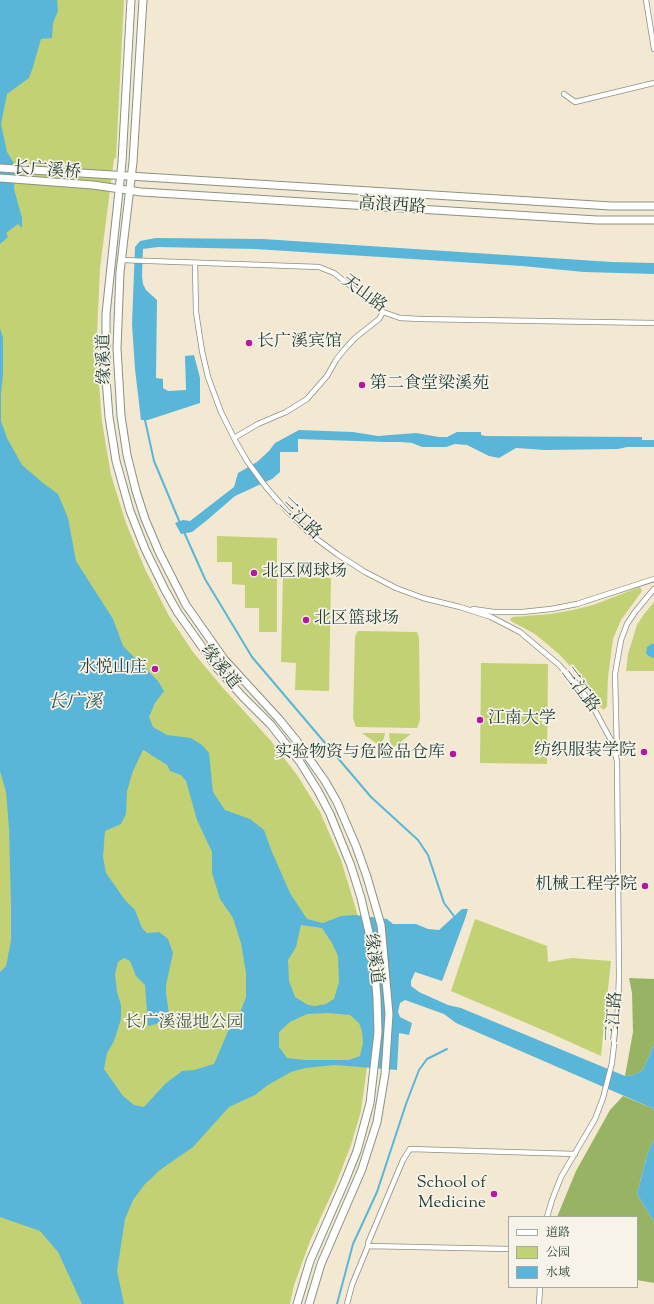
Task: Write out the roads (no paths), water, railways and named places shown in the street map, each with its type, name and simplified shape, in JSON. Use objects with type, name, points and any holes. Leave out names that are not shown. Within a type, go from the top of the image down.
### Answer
[{"type":"main road","name":"缘溪道","points":[[131,0],[119,190],[106,314],[106,379],[109,417],[116,461],[130,511],[145,549],[165,590],[194,636],[217,668],[271,725],[300,762],[318,791],[341,838],[361,898],[373,950],[378,1032],[370,1103],[357,1151],[310,1261],[297,1304]]},
{"type":"main road","name":"缘溪道","points":[[143,0],[132,176],[125,260],[118,305],[117,348],[121,416],[127,455],[136,491],[145,519],[159,552],[186,605],[224,659],[279,719],[296,740],[325,781],[337,802],[352,835],[368,877],[381,925],[389,1014],[385,1074],[381,1101],[373,1139],[362,1169],[321,1264],[309,1304]]},
{"type":"main road","name":"长广溪桥","points":[[0,168],[94,175],[120,175]]},
{"type":"main road","name":"高浪西路","points":[[120,175],[611,206],[654,206]]},
{"type":"main road","name":"长广溪桥","points":[[0,178],[93,185],[119,190]]},
{"type":"main road","name":"高浪西路","points":[[119,190],[597,220],[654,220]]},
{"type":"street","points":[[646,0],[654,49]]},
{"type":"street","points":[[564,94],[575,102],[654,83]]},
{"type":"street","name":"天山路","points":[[125,260],[319,267],[334,273],[383,312],[400,318],[421,320],[654,323]]},
{"type":"street","points":[[195,263],[196,312],[202,351],[208,376],[234,438],[258,424],[286,412],[307,399],[327,376],[336,360],[344,350],[355,338],[379,319],[383,312]]},
{"type":"street","name":"三江路","points":[[234,438],[247,461],[266,487],[286,510],[310,534],[336,554],[365,572],[396,588],[423,598],[460,607],[491,617],[520,632],[558,664],[577,684],[592,706],[612,742],[617,761],[618,1008],[612,1063],[603,1098],[595,1119],[575,1154]]},
{"type":"street","points":[[460,607],[494,612],[522,612],[551,609],[584,602],[654,578]]},
{"type":"street","points":[[617,761],[615,674],[621,640],[627,624],[654,590]]},
{"type":"street","points":[[347,1304],[352,1285],[368,1243],[403,1160],[410,1149],[575,1154],[562,1177],[552,1200],[547,1216]]},
{"type":"street","points":[[368,1246],[508,1250]]},
{"type":"street","points":[[539,1304],[540,1288]]},
{"type":"water","points":[[0,0],[57,0],[58,11],[53,23],[52,38],[41,39],[29,78],[7,94],[1,124],[7,152],[15,165],[14,189],[22,218],[22,228],[18,224],[6,233],[8,237],[0,244]]},
{"type":"water","points":[[156,238],[263,239],[612,262],[654,263],[654,274],[584,272],[522,266],[255,249],[158,247],[143,249],[143,284],[146,290],[157,300],[156,378],[163,379],[163,388],[168,391],[186,390],[185,356],[194,355],[200,378],[200,403],[148,420],[141,420],[135,369],[132,324],[135,247],[140,241]]},
{"type":"water","name":"长广溪","points":[[0,328],[3,338],[1,421],[7,438],[22,465],[58,494],[68,518],[76,561],[113,619],[123,646],[158,681],[164,691],[155,703],[149,717],[153,727],[167,735],[191,738],[202,745],[209,753],[213,792],[225,810],[250,819],[264,830],[290,893],[307,919],[323,923],[341,916],[355,915],[387,919],[393,924],[416,924],[428,929],[439,930],[462,909],[468,909],[442,981],[415,972],[411,981],[411,986],[419,992],[448,1005],[461,1008],[625,1076],[634,1075],[643,1070],[654,1044],[654,1111],[652,1108],[456,1023],[444,1014],[405,1000],[400,1003],[398,1012],[400,1017],[412,1023],[409,1035],[399,1033],[397,1070],[335,1065],[305,1068],[291,1072],[268,1085],[255,1095],[229,1107],[193,1147],[160,1170],[145,1184],[133,1200],[125,1219],[117,1271],[124,1304],[82,1304],[58,1252],[40,1231],[0,1217],[0,972],[6,966],[11,941],[11,905],[9,828],[6,792],[0,771]],"holes":[[[153,746],[161,751],[170,771],[181,775],[186,781],[197,820],[212,852],[212,873],[220,899],[233,918],[241,943],[246,973],[246,997],[241,1010],[229,1029],[214,1064],[194,1070],[182,1071],[165,1084],[144,1107],[134,1105],[123,1096],[104,1069],[107,1053],[114,1041],[121,1019],[121,1005],[117,992],[115,974],[118,962],[124,958],[130,961],[136,976],[145,985],[148,1026],[165,1022],[169,1014],[166,985],[173,953],[168,939],[159,932],[147,933],[142,928],[135,910],[125,900],[106,873],[103,857],[105,831],[121,824],[126,814],[127,791],[133,771],[143,750]],[[301,925],[322,928],[332,943],[338,956],[339,982],[334,999],[326,1004],[315,1006],[308,1005],[295,997],[289,981],[288,960],[296,947]],[[328,1013],[350,1015],[359,1023],[362,1031],[363,1043],[360,1056],[349,1060],[305,1060],[287,1058],[279,1047],[279,1032],[290,1022],[307,1014]]]},
{"type":"water","points":[[299,430],[353,432],[378,436],[416,433],[447,437],[457,432],[481,432],[481,435],[485,436],[642,437],[642,440],[654,440],[654,447],[545,450],[516,448],[499,458],[489,456],[467,445],[455,444],[446,447],[422,447],[412,443],[401,442],[298,439],[298,452],[280,452],[280,472],[272,479],[235,496],[192,532],[181,534],[175,523],[183,520],[190,521],[234,487],[238,473],[257,462],[275,443]]},
{"type":"water","points":[[654,644],[654,657],[652,658],[646,654],[647,647]]},
{"type":"water","points":[[654,1140],[654,1222],[637,1194],[647,1155]]},
{"type":"waterway","points":[[145,420],[154,461],[180,523]]},
{"type":"waterway","points":[[184,532],[205,579],[252,657],[371,797],[418,840],[428,855],[444,903],[454,916]]},
{"type":"waterway","points":[[138,740],[176,764]]},
{"type":"waterway","points":[[337,1304],[353,1244],[377,1192],[406,1104],[419,1070],[427,1059],[447,1049]]},
{"type":"place","name":"长广溪宾馆","points":[[249,343]]},
{"type":"place","name":"第二食堂梁溪苑","points":[[362,385]]},
{"type":"place","name":"北区网球场","points":[[254,573]]},
{"type":"place","name":"北区篮球场","points":[[306,620]]},
{"type":"place","name":"水悦山庄","points":[[155,669]]},
{"type":"place","name":"江南大学","points":[[480,720]]},
{"type":"place","name":"纺织服装学院","points":[[644,752]]},
{"type":"place","name":"实验物资与危险品仓库","points":[[453,754]]},
{"type":"place","name":"机械工程学院","points":[[645,886]]},
{"type":"place","name":"School of Medicine","points":[[494,1194]]},
{"type":"park label","name":"长广溪湿地公园","points":[[184,1024]]}]
